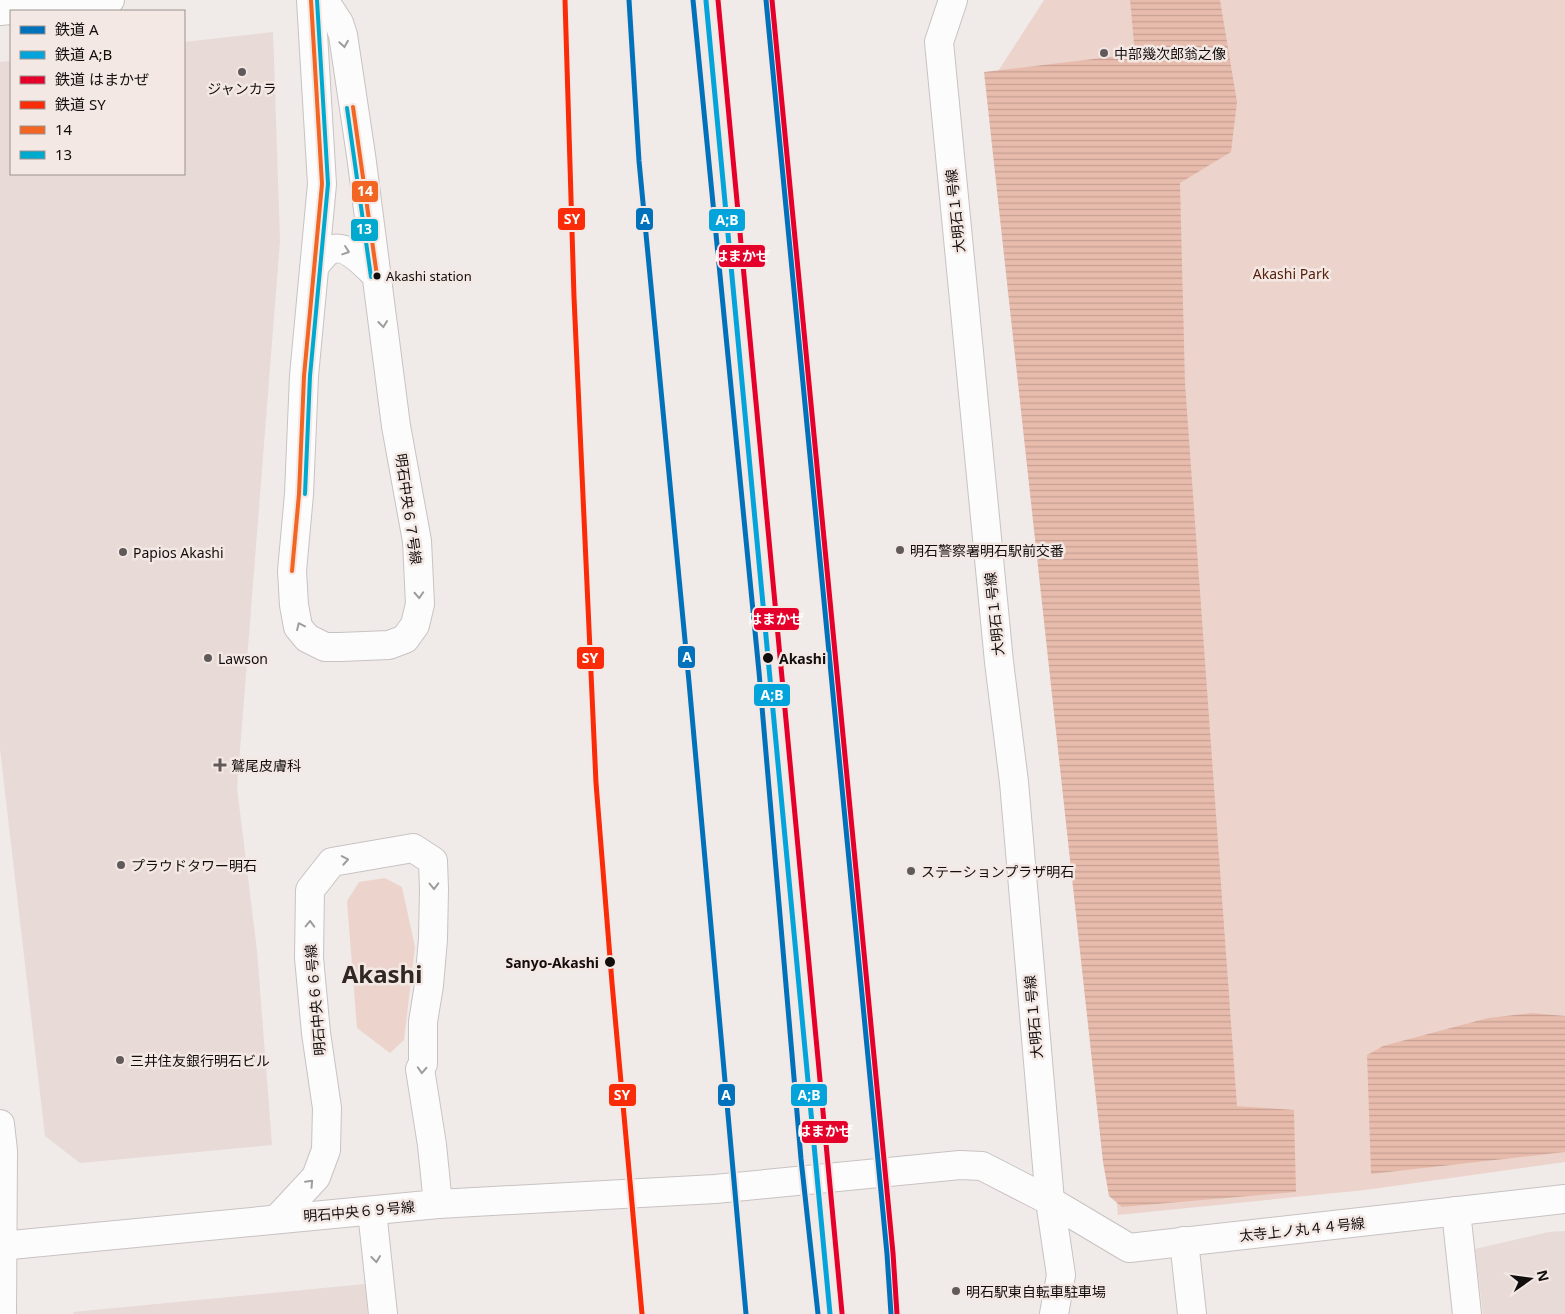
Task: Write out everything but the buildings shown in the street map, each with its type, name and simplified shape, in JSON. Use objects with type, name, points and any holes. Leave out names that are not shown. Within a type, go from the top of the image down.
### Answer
[{"type":"main road","points":[[18,10],[110,0]]},
{"type":"main road","name":"明石中央６７号線","points":[[311,0],[322,184],[304,376],[299,494],[292,571],[294,605],[298,627],[307,638],[325,646],[389,645],[404,639],[415,625],[420,604],[416,541],[396,426],[343,36],[338,23],[324,0]]},
{"type":"main road","name":"大明石１号線","points":[[953,0],[938,42],[999,662],[1014,782],[1050,1201],[1061,1275],[1054,1314]]},
{"type":"main road","points":[[314,267],[328,250],[338,248],[353,254],[377,276]]},
{"type":"main road","name":"明石中央６６号線","points":[[277,1218],[316,1177],[326,1150],[327,1108],[316,1033],[309,958],[310,890],[332,862],[413,848],[433,861],[433,939],[429,985],[423,1022],[422,1064],[420,1069],[432,1145],[438,1204]]},
{"type":"main road","points":[[0,1124],[4,1151],[1,1243],[2,1314]]},
{"type":"main road","name":"明石中央６９号線","points":[[1,1243],[438,1204],[715,1189],[960,1165],[982,1166],[1050,1201]]},
{"type":"main road","name":"太寺上ノ丸４４号線","points":[[1050,1201],[1129,1248],[1565,1199]]},
{"type":"main road","points":[[372,1211],[383,1314]]},
{"type":"main road","points":[[1456,1211],[1467,1314]]},
{"type":"main road","points":[[1184,1241],[1192,1314]]},
{"type":"shaded area","points":[[1130,0],[1220,0],[1237,102],[1231,152],[1180,183],[1185,383],[1237,1106],[1294,1110],[1296,1192],[1122,1207],[1109,1196],[1103,1162],[984,72],[1135,54]]},
{"type":"shaded area","name":"Papios Akashi","points":[[273,32],[280,240],[237,788],[257,951],[272,1145],[80,1163],[45,1136],[0,749],[0,62],[10,61],[10,175],[185,175],[185,42]]},
{"type":"shaded area","points":[[1532,1013],[1565,1016],[1565,1152],[1371,1174],[1367,1055],[1383,1046],[1488,1018]]},
{"type":"shaded area","points":[[1565,1231],[1565,1314],[1483,1314],[1475,1249],[1549,1232]]},
{"type":"shaded area","points":[[365,1284],[368,1314],[74,1314],[73,1312]]},
{"type":"green space","name":"Akashi Park","points":[[1044,0],[1565,0],[1565,1162],[1365,1190],[1118,1215],[995,76]]},
{"type":"green space","points":[[385,878],[402,887],[415,947],[404,1040],[390,1053],[357,1028],[347,901],[359,882]]},
{"type":"rail line","name":"SY","points":[[565,0],[574,297],[596,783],[642,1314]]},
{"type":"rail line","name":"A","points":[[629,0],[639,161],[689,682],[746,1314]]},
{"type":"rail line","name":"A","points":[[693,0],[759,672],[801,1159],[818,1314]]},
{"type":"rail line","name":"はまかぜ","points":[[718,0],[842,1313]]},
{"type":"rail line","name":"A","points":[[766,0],[887,1254],[891,1314]]},
{"type":"rail line","name":"はまかぜ","points":[[772,0],[893,1253],[897,1314]]},
{"type":"rail line","name":"A;B","points":[[706,1],[830,1314]]},
{"type":"transit line","name":"14","points":[[292,571],[299,494],[304,376],[322,184],[311,0]]},
{"type":"transit line","name":"13","points":[[305,494],[310,376],[328,184],[317,0]]},
{"type":"transit line","name":"14","points":[[353,107],[377,276]]},
{"type":"transit line","name":"13","points":[[347,108],[371,277]]},
{"type":"place","name":"中部幾次郎翁之像","points":[[1104,53]]},
{"type":"place","name":"ジャンカラ","points":[[242,72]]},
{"type":"place","name":"Akashi station","points":[[377,276]]},
{"type":"place","name":"明石警察署明石駅前交番","points":[[900,550]]},
{"type":"place","name":"Papios Akashi","points":[[123,552]]},
{"type":"place","name":"Lawson","points":[[208,658]]},
{"type":"place","name":"Akashi","points":[[768,658]]},
{"type":"place","name":"鷲尾皮膚科","points":[[220,765]]},
{"type":"place","name":"プラウドタワー明石","points":[[121,865]]},
{"type":"place","name":"ステーションプラザ明石","points":[[911,871]]},
{"type":"place","name":"Sanyo-Akashi","points":[[610,962]]},
{"type":"place","name":"三井住友銀行明石ビル","points":[[120,1060]]},
{"type":"place","name":"明石駅東自転車駐車場","points":[[956,1291]]},
{"type":"district","name":"Akashi","points":[[382,973]]}]
